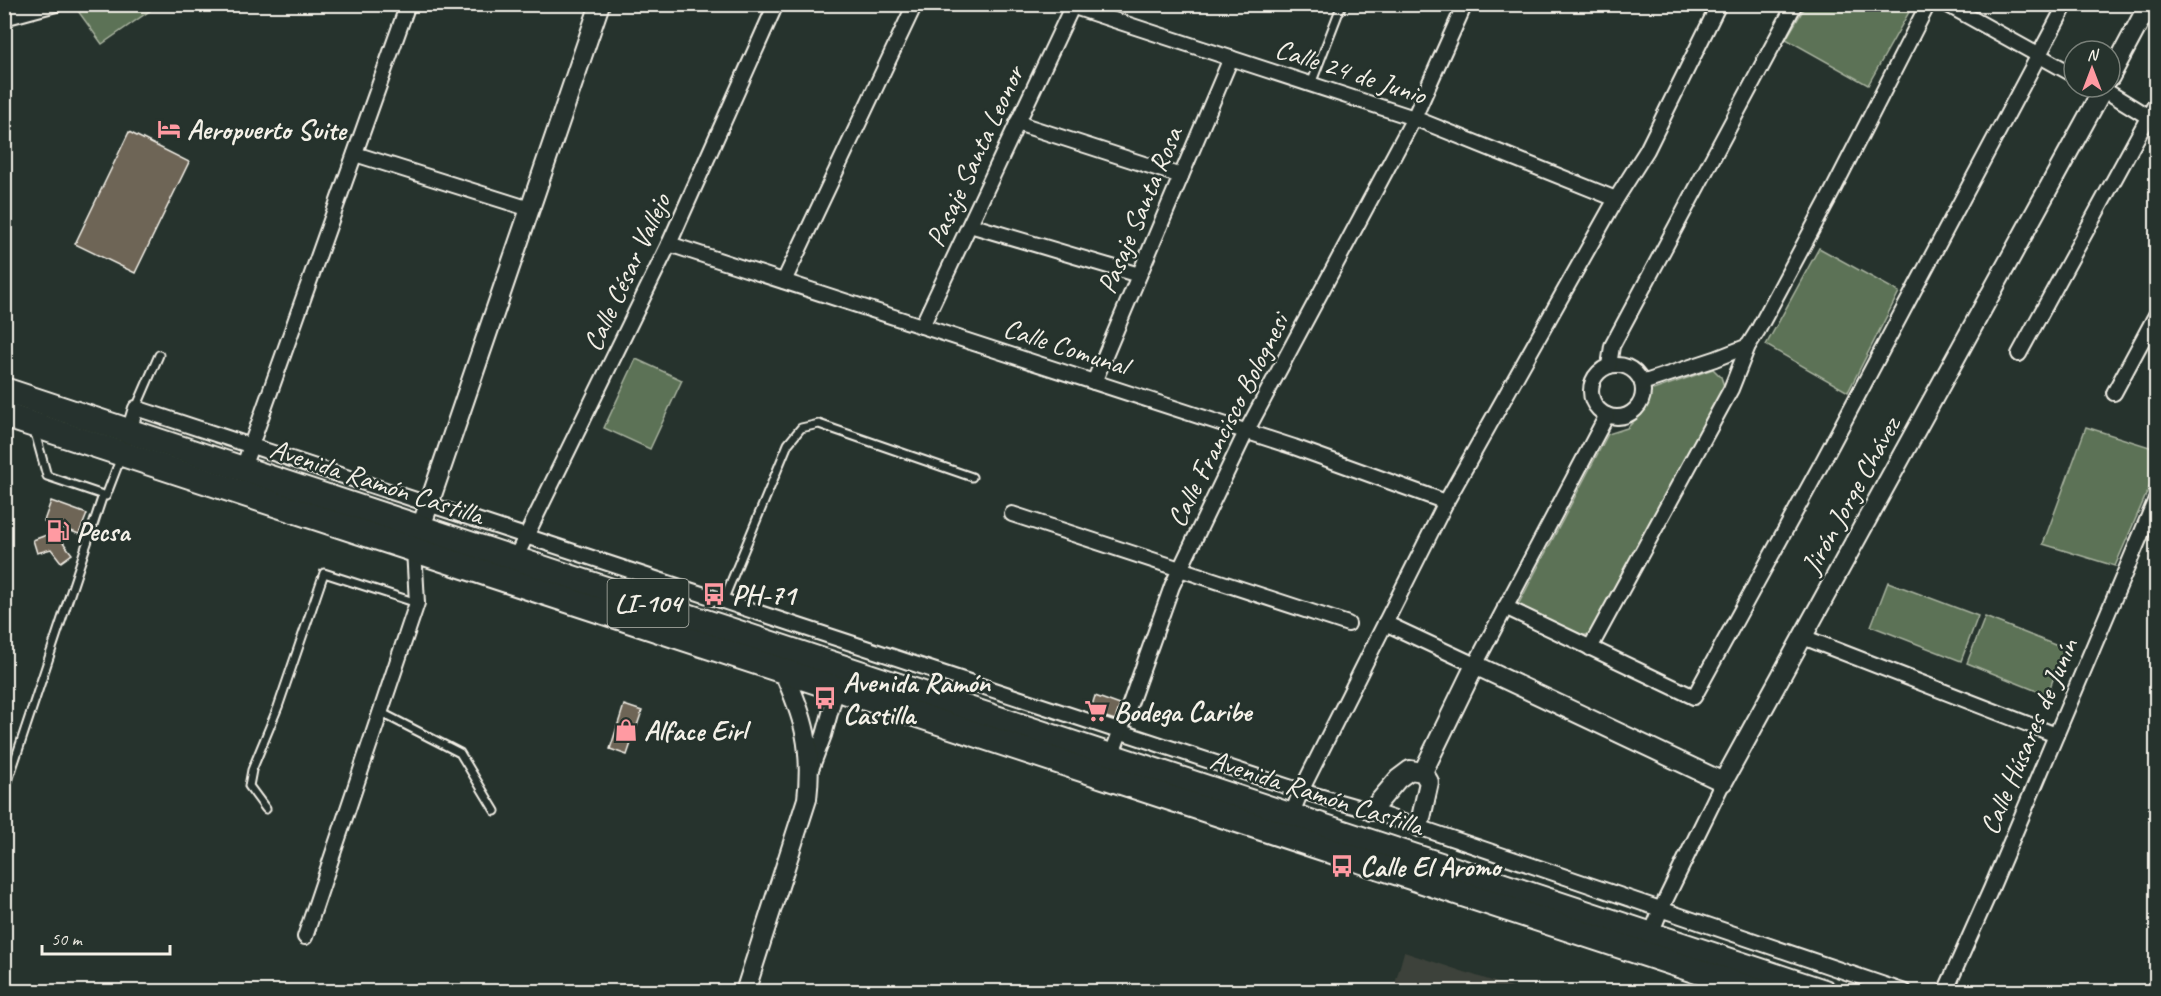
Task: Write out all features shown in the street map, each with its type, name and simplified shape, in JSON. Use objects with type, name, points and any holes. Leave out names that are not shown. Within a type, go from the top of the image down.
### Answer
[{"type":"highway","name":"Avenida Ramón Castilla","points":[[4,390],[714,625],[839,678],[1761,992]]},
{"type":"highway","name":"Avenida Ramón Castilla","points":[[4,415],[33,424],[129,431],[246,458],[783,671],[839,678],[931,697],[1291,816],[1415,841],[1652,934],[1824,992]]},
{"type":"street","points":[[4,18],[56,4]]},
{"type":"street","points":[[246,458],[408,4]]},
{"type":"street","points":[[305,937],[417,603],[421,527],[600,4]]},
{"type":"street","name":"Calle César Vallejo","points":[[515,559],[669,244],[776,4]]},
{"type":"street","points":[[784,281],[915,4]]},
{"type":"street","name":"Calle Francisco Bolognesi","points":[[1112,757],[1172,586],[1246,432],[1414,118],[1465,4]]},
{"type":"street","points":[[1291,816],[1301,791],[1446,502],[1616,199],[1647,150],[1719,4]]},
{"type":"street","points":[[1609,366],[1612,346],[1795,4]]},
{"type":"street","points":[[1590,648],[1731,389],[1748,346],[1831,195],[1928,4]]},
{"type":"street","points":[[1946,4],[2062,69]]},
{"type":"street","points":[[1505,607],[1694,697],[1823,461],[2066,4]]},
{"type":"street","name":"Jirón Jorge Chávez","points":[[2122,55],[2150,4]]},
{"type":"street","name":"Calle 24 de Junio","points":[[1068,6],[1414,118],[1616,199]]},
{"type":"street","name":"Pasaje Santa Leonor","points":[[922,326],[1017,123],[1068,6]]},
{"type":"street","name":"Pasaje Santa Rosa","points":[[1094,382],[1231,58]]},
{"type":"street","points":[[2122,96],[2153,119]]},
{"type":"street","name":"Jirón Jorge Chávez","points":[[1652,934],[1661,909],[1723,782],[2098,99]]},
{"type":"street","points":[[2019,354],[2153,119],[2157,103]]},
{"type":"street","points":[[1017,123],[1181,176]]},
{"type":"street","points":[[355,154],[530,209]]},
{"type":"street","points":[[970,225],[1139,275]]},
{"type":"street","name":"Calle Comunal","points":[[669,244],[1246,432],[1446,502]]},
{"type":"street","points":[[2114,393],[2157,315]]},
{"type":"street","points":[[1642,383],[1748,346]]},
{"type":"street","points":[[1617,365],[1632,370],[1642,383],[1641,400],[1637,407],[1623,417],[1607,415],[1595,405],[1591,398],[1596,375],[1609,366],[1617,365]]},
{"type":"street","points":[[1423,772],[1474,665],[1607,415]]},
{"type":"street","name":"Calle Húsares de Junín","points":[[1945,992],[2157,499]]},
{"type":"street","points":[[1012,514],[1348,624]]},
{"type":"street","points":[[421,527],[526,537],[1301,791],[1371,811],[1415,841],[1661,909],[1905,992]]},
{"type":"street","points":[[714,625],[723,601]]},
{"type":"street","points":[[1385,623],[1723,782]]},
{"type":"street","points":[[1803,637],[2056,735]]},
{"type":"street","points":[[745,992],[807,799],[810,770],[805,729],[798,704],[783,671]]},
{"type":"street","points":[[931,697],[939,672]]},
{"type":"street","points":[[810,770],[824,735],[839,678]]},
{"type":"street","points":[[1371,811],[1398,779],[1410,770],[1423,772]]},
{"type":"street","points":[[1415,841],[1429,782],[1423,772]]},
{"type":"lane","points":[[1311,84],[1342,4]]},
{"type":"lane","points":[[33,424],[47,476],[106,496],[159,355]]},
{"type":"lane","points":[[723,601],[788,444],[801,428],[819,424],[972,477]]},
{"type":"lane","points":[[4,793],[103,495]]},
{"type":"lane","points":[[266,809],[249,786],[252,770],[278,706],[324,573],[417,603]]},
{"type":"lane","points":[[380,712],[460,753],[495,812]]},
{"type":"shaded area","points":[[1404,952],[1522,991],[1393,991]]},
{"type":"green space","points":[[87,4],[158,5],[102,44],[78,11]]},
{"type":"green space","points":[[1806,5],[1913,5],[1868,85],[1786,39]]},
{"type":"green space","points":[[1819,248],[1899,292],[1848,392],[1766,345]]},
{"type":"green space","points":[[636,359],[682,380],[650,449],[604,428]]},
{"type":"green space","points":[[1713,369],[1721,377],[1724,386],[1590,634],[1580,636],[1518,605],[1608,434],[1627,428],[1637,418],[1650,391]]},
{"type":"green space","points":[[2086,427],[2156,449],[2156,472],[2115,566],[2043,544]]},
{"type":"green space","points":[[1888,582],[1978,616],[1961,661],[1871,626]]},
{"type":"green space","points":[[1985,617],[2065,649],[2047,695],[1967,663]]},
{"type":"building","points":[[129,132],[189,162],[135,273],[75,244]]},
{"type":"building","points":[[51,501],[87,514],[79,534],[44,521]]},
{"type":"building","points":[[55,532],[72,554],[61,562],[51,549],[37,553],[33,540]]},
{"type":"building","points":[[1095,696],[1120,705],[1115,720],[1090,712]]},
{"type":"building","name":"Alface Eirl","points":[[624,705],[642,711],[627,755],[610,749]]},
{"type":"place","name":"Aeropuerto Suite","points":[[169,129]]},
{"type":"place","name":"Pecsa","points":[[58,531]]},
{"type":"place","name":"PH-71","points":[[714,594]]},
{"type":"place","name":"Avenida Ramón Castilla","points":[[825,698]]},
{"type":"place","name":"Bodega Caribe","points":[[1096,711]]},
{"type":"place","name":"Alface Eirl","points":[[626,730]]},
{"type":"place","name":"Calle El Aromo","points":[[1342,866]]}]
